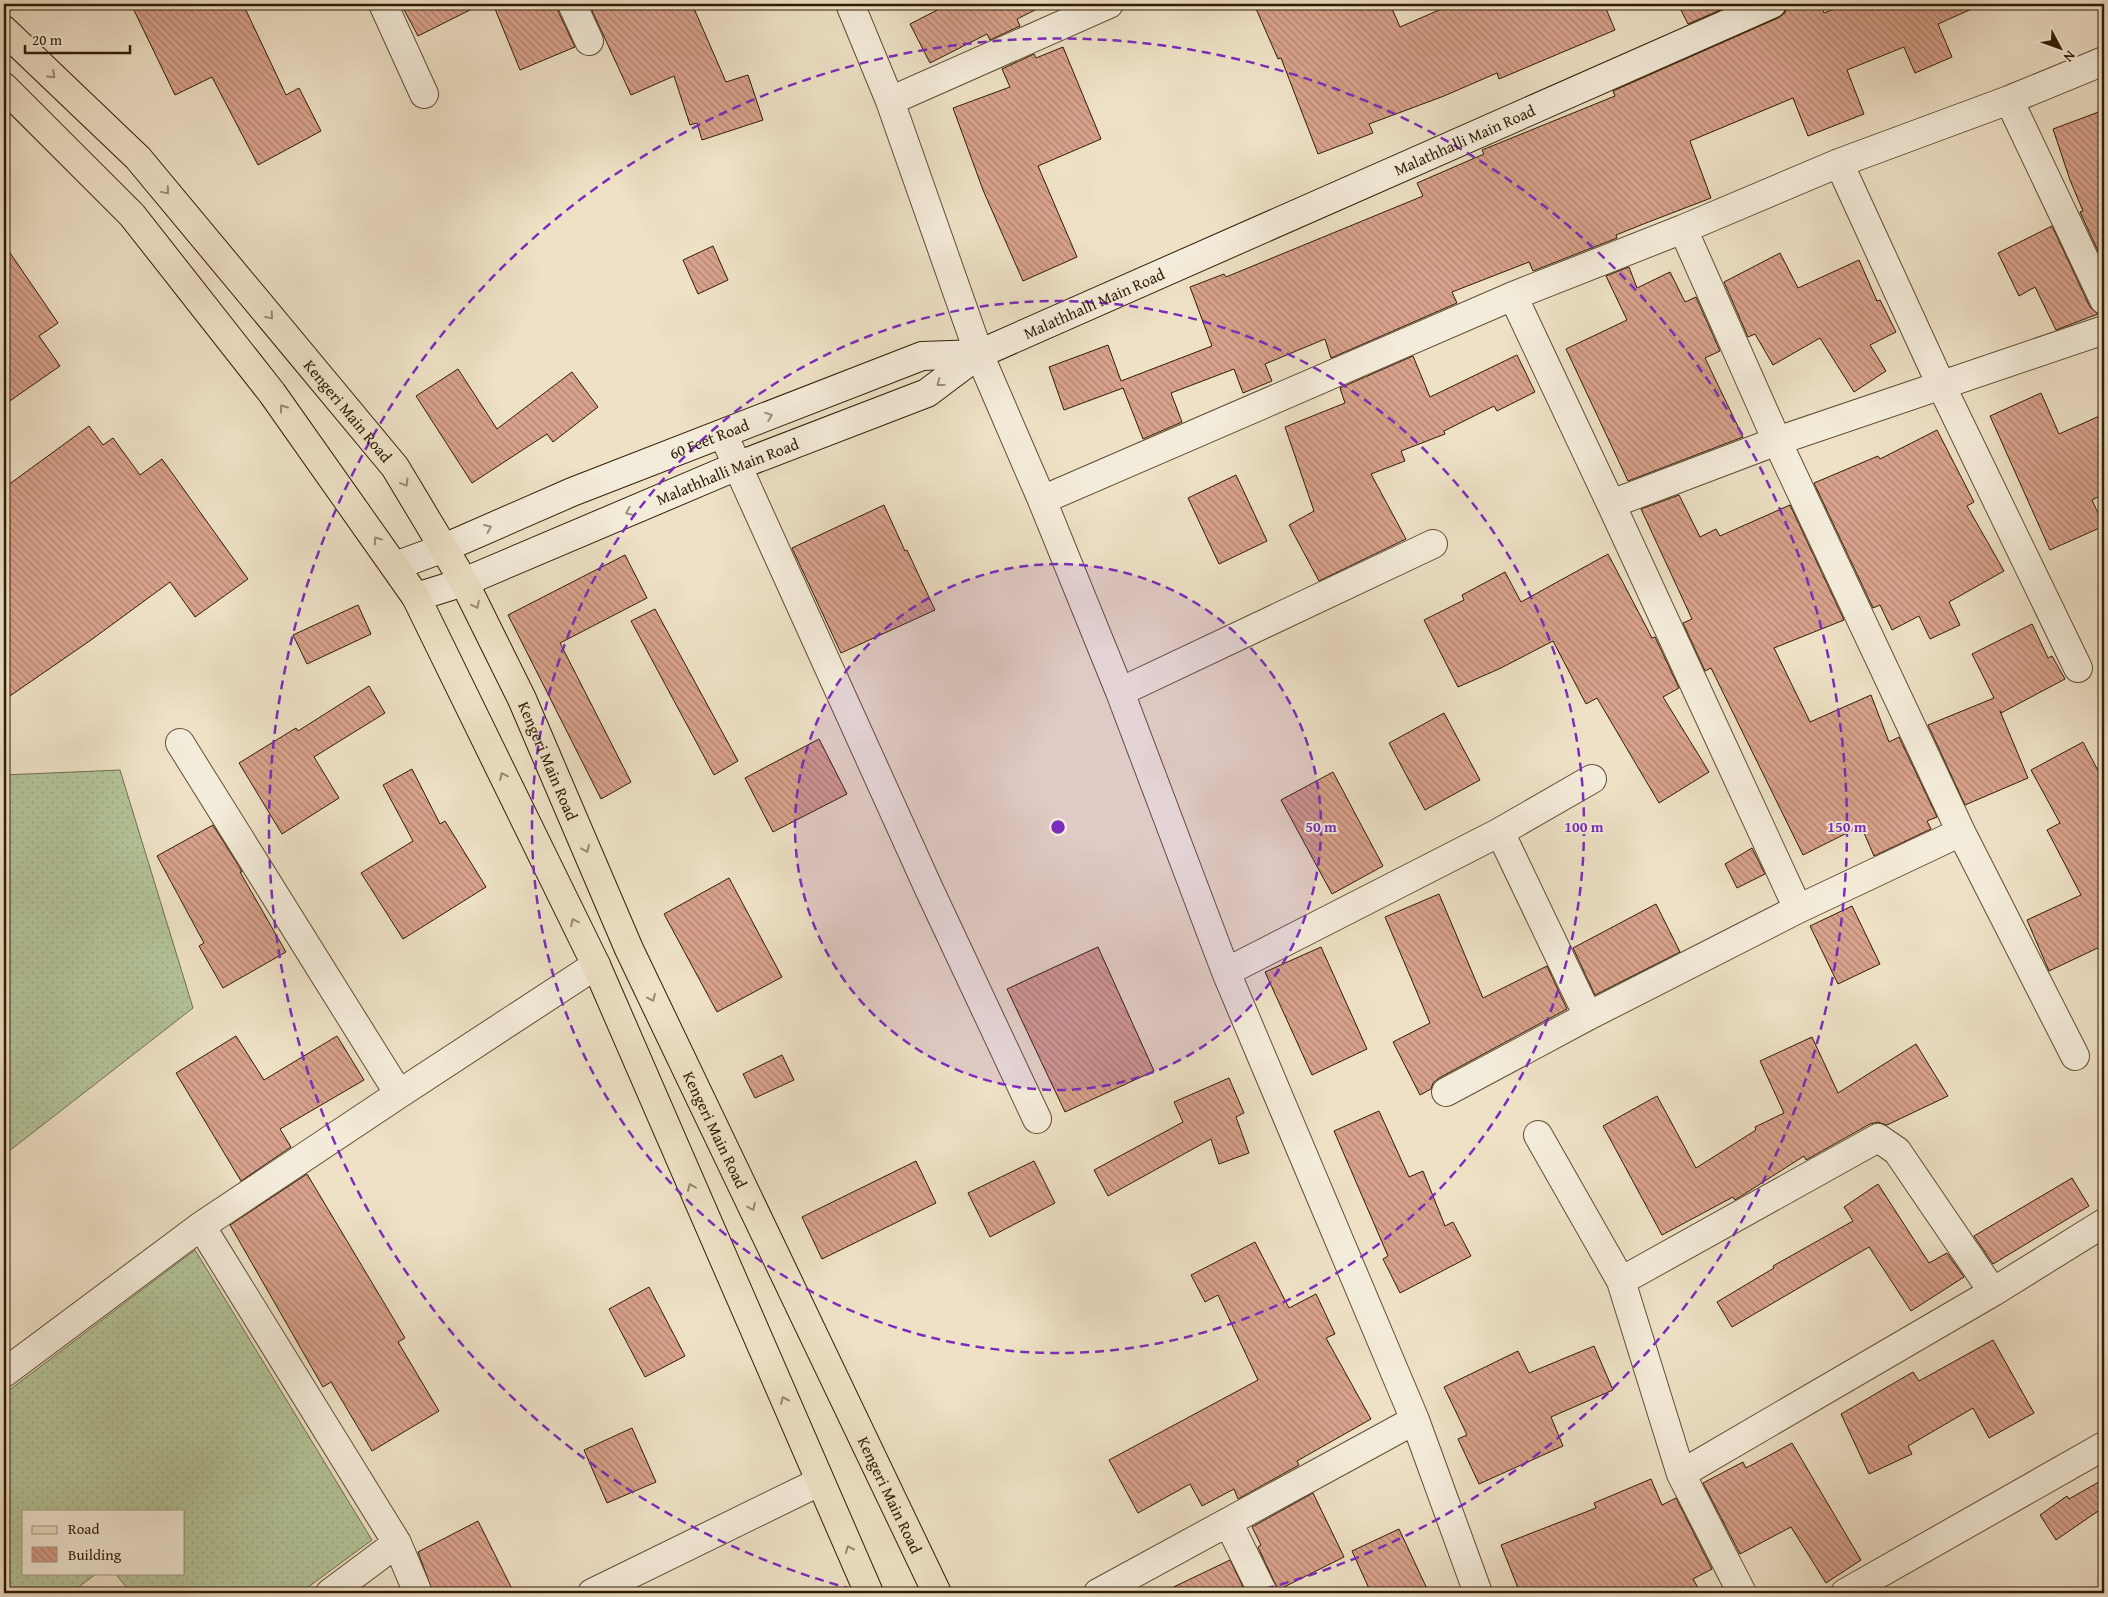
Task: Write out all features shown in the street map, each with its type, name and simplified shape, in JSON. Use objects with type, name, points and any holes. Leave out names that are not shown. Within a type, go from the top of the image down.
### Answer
[{"type":"main road","name":"Kengeri Main Road","points":[[4,30],[138,158],[395,466],[444,548],[464,582],[522,699],[629,950],[937,1593]]},
{"type":"main road","points":[[4,87],[132,215],[272,393],[416,598],[596,965],[819,1482],[869,1593]]},
{"type":"street","points":[[383,4],[424,94]]},
{"type":"street","points":[[572,4],[589,41]]},
{"type":"street","points":[[850,4],[890,101],[979,354],[1042,500],[1120,692],[1226,972],[1416,1420],[1478,1593]]},
{"type":"street","points":[[890,101],[1109,4]]},
{"type":"street","name":"Malathhalli Main Road","points":[[416,598],[464,582],[737,466],[927,393],[979,354],[1772,4]]},
{"type":"street","points":[[1042,500],[1513,296],[1683,229],[1839,162],[2009,100],[2104,61]]},
{"type":"street","points":[[2009,100],[2104,300]]},
{"type":"street","points":[[1839,162],[1942,384],[2078,668]]},
{"type":"street","points":[[1683,229],[1777,441],[1961,832],[2075,1056]]},
{"type":"street","points":[[1513,296],[1798,909]]},
{"type":"street","points":[[1611,504],[1777,441],[2104,330]]},
{"type":"street","name":"60 Feet Road","points":[[395,566],[444,548],[572,492],[922,356],[979,354]]},
{"type":"street","points":[[723,434],[929,889],[1037,1119]]},
{"type":"street","points":[[1120,692],[1433,544]]},
{"type":"street","points":[[180,743],[398,1094]]},
{"type":"street","points":[[1226,972],[1500,832],[1592,779]]},
{"type":"street","points":[[1500,832],[1588,1016]]},
{"type":"street","points":[[1446,1092],[1588,1016],[1798,909],[1961,832]]},
{"type":"street","points":[[4,1373],[201,1226],[398,1094],[596,965]]},
{"type":"street","points":[[1538,1135],[1621,1281],[1681,1474],[1742,1593]]},
{"type":"street","points":[[1621,1281],[1878,1138],[1898,1151],[1992,1292]]},
{"type":"street","points":[[1681,1474],[1992,1292],[2104,1223]]},
{"type":"street","points":[[201,1226],[397,1543],[418,1593]]},
{"type":"street","points":[[1098,1593],[1416,1420]]},
{"type":"street","points":[[1845,1593],[2104,1446]]},
{"type":"street","points":[[592,1593],[819,1482]]},
{"type":"street","points":[[1228,1522],[1263,1593]]},
{"type":"street","points":[[330,1593],[397,1543]]},
{"type":"green space","points":[[120,770],[193,1008],[4,1155],[4,775]]},
{"type":"green space","points":[[195,1250],[372,1540],[300,1593],[131,1593],[116,1574],[185,1574],[185,1510],[22,1510],[22,1574],[96,1574],[71,1593],[4,1593],[4,1394]]},
{"type":"building","points":[[131,4],[243,4],[286,95],[299,88],[321,131],[258,165],[212,77],[175,95]]},
{"type":"building","points":[[401,4],[482,4],[418,36]]},
{"type":"building","points":[[493,4],[557,4],[558,11],[575,47],[520,70]]},
{"type":"building","points":[[589,4],[692,4],[726,82],[748,75],[763,120],[702,140],[697,123],[690,125],[674,76],[631,95]]},
{"type":"building","points":[[949,4],[1047,4],[1017,19],[1020,26],[990,40],[987,34],[930,63],[910,24]]},
{"type":"building","points":[[1254,4],[1390,4],[1400,27],[1453,4],[1604,4],[1615,30],[1499,79],[1497,73],[1444,96],[1369,124],[1373,133],[1318,154],[1281,58],[1278,59]]},
{"type":"building","points":[[1678,4],[1734,4],[1688,24]]},
{"type":"building","points":[[1787,4],[1821,4],[1824,13],[1846,4],[1983,4],[1938,24],[1952,57],[1915,73],[1904,47],[1847,70],[1864,114],[1808,136],[1793,98],[1690,141],[1711,198],[1616,235],[1617,238],[1533,271],[1529,262],[1452,292],[1457,303],[1331,358],[1325,339],[1265,364],[1272,381],[1243,393],[1234,369],[1171,393],[1182,422],[1143,439],[1123,388],[1064,410],[1049,367],[1108,345],[1121,381],[1212,346],[1190,287],[1224,274],[1226,277],[1423,196],[1417,183],[1484,154],[1482,150],[1615,96],[1613,91],[1778,18],[1785,13]]},
{"type":"building","points":[[1063,47],[1101,139],[1038,166],[1077,257],[1023,281],[983,190],[953,108],[1010,87],[1002,69],[1034,54],[1036,58]]},
{"type":"building","points":[[2104,110],[2104,264],[2080,212],[2083,211],[2070,180],[2053,129]]},
{"type":"building","points":[[2052,226],[2090,307],[2098,314],[2056,330],[2035,287],[2019,296],[1998,253]]},
{"type":"building","points":[[4,244],[58,323],[39,336],[60,366],[4,405]]},
{"type":"building","points":[[713,246],[728,280],[698,294],[683,260]]},
{"type":"building","points":[[1780,253],[1798,288],[1859,260],[1877,301],[1880,300],[1896,332],[1870,345],[1886,371],[1854,392],[1820,338],[1773,365],[1755,334],[1748,337],[1724,282]]},
{"type":"building","points":[[1629,267],[1637,288],[1670,272],[1685,302],[1696,297],[1720,351],[1705,358],[1743,437],[1628,481],[1566,349],[1627,320],[1606,276]]},
{"type":"building","points":[[1517,355],[1535,392],[1497,411],[1494,406],[1444,431],[1445,434],[1401,451],[1405,461],[1371,474],[1406,539],[1319,581],[1289,525],[1314,511],[1285,427],[1345,403],[1340,388],[1413,356],[1430,397]]},
{"type":"building","points":[[458,369],[497,429],[572,372],[598,407],[553,442],[547,434],[472,483],[416,396]]},
{"type":"building","points":[[2041,393],[2059,434],[2104,414],[2104,494],[2092,500],[2104,526],[2050,550],[1990,416]]},
{"type":"building","points":[[89,426],[103,445],[113,438],[140,475],[162,459],[248,579],[195,617],[170,582],[91,640],[4,700],[4,488]]},
{"type":"building","points":[[1937,430],[1974,502],[1967,506],[2004,571],[1949,602],[1960,625],[1930,639],[1919,616],[1892,630],[1880,605],[1873,608],[1814,483],[1878,456],[1880,459]]},
{"type":"building","points":[[1236,475],[1267,541],[1219,564],[1188,498]]},
{"type":"building","points":[[1679,495],[1700,537],[1716,529],[1720,536],[1790,505],[1844,620],[1774,648],[1810,722],[1871,695],[1889,742],[1899,737],[1937,817],[1927,821],[1931,829],[1874,856],[1861,826],[1803,855],[1711,668],[1705,671],[1683,623],[1692,619],[1641,509]]},
{"type":"building","points":[[884,505],[935,610],[841,653],[792,548]]},
{"type":"building","points":[[1608,554],[1652,638],[1655,637],[1679,688],[1663,697],[1709,772],[1659,803],[1597,698],[1586,704],[1553,641],[1501,668],[1458,687],[1424,620],[1464,600],[1462,595],[1505,572],[1521,602]]},
{"type":"building","points":[[625,555],[647,598],[560,643],[631,782],[601,799],[508,615]]},
{"type":"building","points":[[358,605],[371,634],[307,664],[293,635]]},
{"type":"building","points":[[655,609],[738,761],[714,775],[631,621]]},
{"type":"building","points":[[2032,624],[2048,658],[2052,656],[2065,679],[2001,713],[2000,711],[2028,778],[1965,805],[1928,725],[1994,698],[1972,654]]},
{"type":"building","points":[[369,686],[385,713],[314,757],[339,798],[282,834],[239,763],[296,728],[298,731]]},
{"type":"building","points":[[1444,713],[1480,780],[1425,810],[1389,743]]},
{"type":"building","points":[[819,739],[847,794],[773,832],[745,778]]},
{"type":"building","points":[[2083,742],[2104,782],[2104,945],[2049,971],[2027,920],[2081,895],[2047,830],[2060,823],[2031,770]]},
{"type":"building","points":[[412,769],[440,824],[445,821],[486,887],[403,939],[361,873],[413,841],[383,785]]},
{"type":"building","points":[[1333,772],[1383,866],[1332,894],[1281,800]]},
{"type":"building","points":[[213,825],[240,868],[242,872],[240,872],[286,952],[223,988],[199,946],[204,943],[157,856]]},
{"type":"building","points":[[1752,848],[1765,874],[1737,888],[1725,864]]},
{"type":"building","points":[[729,878],[782,977],[717,1012],[664,914]]},
{"type":"building","points":[[1439,894],[1483,998],[1547,966],[1567,1009],[1439,1078],[1433,1083],[1431,1089],[1420,1095],[1393,1042],[1430,1023],[1385,917]]},
{"type":"building","points":[[1656,904],[1680,952],[1595,995],[1573,948]]},
{"type":"building","points":[[1852,906],[1880,964],[1838,984],[1810,926]]},
{"type":"building","points":[[1098,947],[1154,1071],[1065,1112],[1007,989]]},
{"type":"building","points":[[1321,947],[1367,1049],[1312,1075],[1265,972]]},
{"type":"building","points":[[236,1036],[264,1080],[337,1036],[364,1080],[280,1129],[291,1147],[241,1181],[176,1073]]},
{"type":"building","points":[[1812,1037],[1838,1093],[1916,1044],[1948,1096],[1887,1125],[1878,1122],[1870,1124],[1806,1160],[1804,1156],[1735,1200],[1733,1197],[1662,1235],[1603,1126],[1657,1096],[1696,1168],[1756,1130],[1755,1127],[1784,1113],[1760,1061]]},
{"type":"building","points":[[782,1055],[794,1080],[755,1098],[743,1074]]},
{"type":"building","points":[[1229,1078],[1244,1113],[1236,1117],[1249,1153],[1219,1164],[1211,1139],[1108,1196],[1094,1170],[1183,1122],[1174,1102]]},
{"type":"building","points":[[1379,1111],[1409,1177],[1423,1171],[1445,1226],[1453,1222],[1471,1256],[1400,1293],[1383,1259],[1388,1256],[1334,1131]]},
{"type":"building","points":[[916,1161],[936,1203],[822,1259],[802,1217]]},
{"type":"building","points":[[1034,1161],[1055,1203],[990,1237],[968,1193]]},
{"type":"building","points":[[307,1174],[405,1338],[398,1342],[439,1411],[372,1451],[331,1382],[323,1387],[230,1225]]},
{"type":"building","points":[[2072,1178],[2089,1206],[1993,1264],[1974,1236]]},
{"type":"building","points":[[1878,1184],[1929,1263],[1947,1253],[1964,1277],[1911,1311],[1869,1247],[1732,1327],[1717,1302],[1774,1268],[1773,1266],[1853,1221],[1844,1207]]},
{"type":"building","points":[[1255,1242],[1289,1308],[1316,1294],[1335,1334],[1326,1338],[1371,1419],[1297,1461],[1299,1465],[1238,1499],[1234,1489],[1202,1506],[1190,1484],[1138,1513],[1109,1460],[1258,1380],[1218,1295],[1205,1302],[1191,1275]]},
{"type":"building","points":[[649,1287],[685,1356],[645,1377],[609,1309]]},
{"type":"building","points":[[1993,1340],[2034,1413],[1989,1438],[1973,1408],[1908,1446],[1912,1454],[1869,1474],[1841,1414],[1913,1372],[1919,1381]]},
{"type":"building","points":[[1594,1346],[1613,1390],[1551,1417],[1563,1446],[1479,1484],[1458,1439],[1467,1435],[1444,1387],[1518,1351],[1529,1373]]},
{"type":"building","points":[[632,1428],[656,1482],[607,1503],[584,1450]]},
{"type":"building","points":[[1792,1443],[1861,1560],[1826,1583],[1791,1527],[1740,1554],[1703,1483],[1743,1462],[1746,1468]]},
{"type":"building","points":[[1651,1479],[1662,1505],[1676,1498],[1712,1569],[1693,1579],[1701,1593],[1520,1593],[1501,1545],[1596,1508],[1594,1503]]},
{"type":"building","points":[[2104,1479],[2104,1507],[2056,1540],[2040,1515],[2067,1496],[2069,1499]]},
{"type":"building","points":[[1313,1493],[1344,1557],[1278,1590],[1258,1547],[1261,1545],[1252,1527]]},
{"type":"building","points":[[478,1521],[514,1593],[433,1593],[418,1552]]},
{"type":"building","points":[[1399,1529],[1429,1593],[1371,1593],[1352,1551]]},
{"type":"building","points":[[1230,1560],[1246,1593],[1161,1593]]}]
